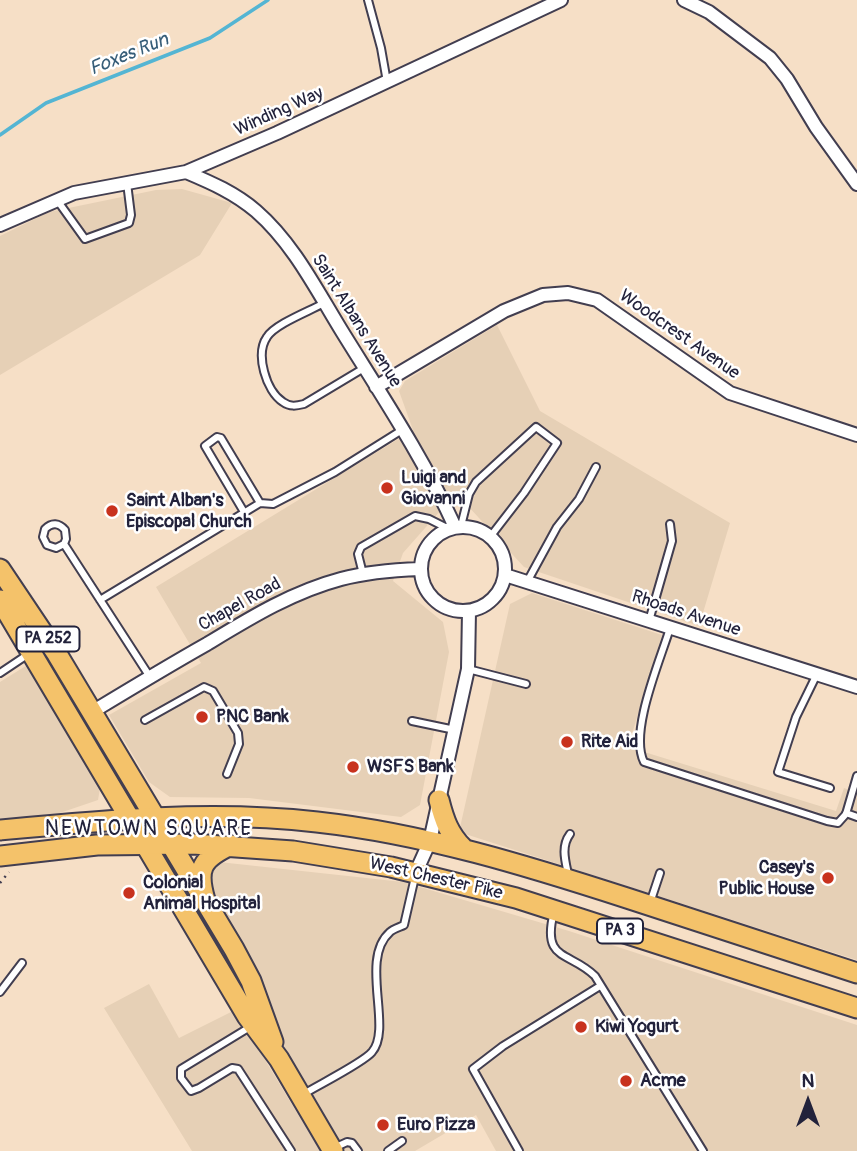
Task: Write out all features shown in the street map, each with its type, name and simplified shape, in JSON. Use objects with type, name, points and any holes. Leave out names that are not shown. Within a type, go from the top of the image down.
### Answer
[{"type":"main road","name":"PA 252","points":[[0,569],[32,615],[205,900],[251,981],[279,1059]]},
{"type":"main road","name":"PA 252","points":[[0,600],[63,712],[131,818],[254,1025],[279,1059],[331,1151]]},
{"type":"main road","points":[[439,800],[445,824],[463,848]]},
{"type":"main road","name":"West Chester Pike","points":[[0,830],[155,817],[293,820],[365,828],[463,848],[569,879],[857,973]]},
{"type":"main road","name":"West Chester Pike","points":[[5,863],[58,847],[145,844],[231,845],[324,855],[416,872],[554,910],[857,1008]]},
{"type":"main road","points":[[205,900],[200,877],[203,865],[214,854],[231,845]]},
{"type":"street","name":"Winding Way","points":[[2,220],[74,193],[186,172],[561,0]]},
{"type":"street","points":[[684,0],[709,12],[770,58],[788,79],[816,127],[857,184]]},
{"type":"street","name":"Saint Albans Avenue","points":[[186,172],[225,189],[256,211],[286,241],[402,430],[440,495],[455,527]]},
{"type":"street","name":"Woodcrest Avenue","points":[[376,387],[504,310],[543,295],[568,293],[597,300],[691,363],[730,393],[857,435]]},
{"type":"street","points":[[455,527],[474,528],[490,537],[503,555],[505,575],[499,592],[491,600],[469,611],[448,608],[434,600],[424,586],[420,569],[428,543],[455,527]]},
{"type":"street","name":"Chapel Road","points":[[92,712],[293,595],[363,573],[420,569]]},
{"type":"street","name":"Rhoads Avenue","points":[[505,575],[857,687]]},
{"type":"street","points":[[416,872],[430,841],[456,731],[468,669],[469,611]]},
{"type":"lane","points":[[368,0],[387,82]]},
{"type":"lane","points":[[57,200],[85,239],[129,223],[131,215],[127,183]]},
{"type":"lane","points":[[324,303],[266,338],[261,357],[262,367],[277,397],[293,406],[304,404],[364,368]]},
{"type":"lane","points":[[363,573],[358,554],[361,547],[415,516],[455,527],[476,482],[536,427],[557,441],[524,493],[490,537]]},
{"type":"lane","points":[[100,600],[244,512],[260,503],[273,504],[335,472],[402,430]]},
{"type":"lane","points":[[244,512],[205,446],[217,438],[221,438],[260,503]]},
{"type":"lane","points":[[527,582],[557,527],[579,499],[596,467]]},
{"type":"lane","points":[[649,621],[672,541],[670,524]]},
{"type":"lane","points":[[64,544],[150,677]]},
{"type":"lane","points":[[671,628],[640,723],[640,754],[644,762],[838,823],[846,813],[857,776]]},
{"type":"lane","points":[[0,673],[31,652]]},
{"type":"lane","points":[[468,669],[526,684]]},
{"type":"lane","points":[[817,674],[796,717],[778,772],[830,788]]},
{"type":"lane","points":[[145,720],[204,687],[213,691],[238,733],[239,744],[227,774]]},
{"type":"lane","points":[[412,721],[456,731]]},
{"type":"lane","points":[[846,813],[857,817]]},
{"type":"lane","points":[[569,879],[564,848],[570,834]]},
{"type":"lane","points":[[300,1096],[371,1053],[380,1038],[376,970],[381,946],[389,932],[404,925],[416,872]]},
{"type":"lane","points":[[649,905],[660,873]]},
{"type":"lane","points":[[554,910],[551,930],[555,947],[566,959],[590,971],[703,1151]]},
{"type":"lane","points":[[0,992],[22,963]]},
{"type":"lane","points":[[519,1151],[473,1069],[503,1046],[600,986]]},
{"type":"lane","points":[[254,1025],[181,1069],[181,1078],[191,1091],[232,1068],[238,1069],[290,1151]]},
{"type":"lane","points":[[388,1151],[402,1141]]},
{"type":"lane","points":[[331,1151],[346,1142],[352,1143],[358,1151]]},
{"type":"path","points":[[0,883],[5,863]]},
{"type":"shaded area","points":[[182,189],[232,203],[200,255],[0,375],[0,236],[49,212],[156,190]]},
{"type":"shaded area","points":[[497,325],[540,411],[730,523],[699,626],[524,567],[456,493],[403,553],[393,581],[443,622],[449,652],[420,805],[401,817],[249,798],[170,797],[149,782],[109,715],[201,663],[156,587],[413,430],[399,391],[405,381]]},
{"type":"shaded area","points":[[532,593],[662,635],[628,747],[836,811],[844,788],[857,793],[857,960],[459,832],[510,604]]},
{"type":"shaded area","points":[[29,664],[98,777],[98,800],[51,816],[0,821],[0,682]]},
{"type":"shaded area","points":[[219,862],[403,882],[569,931],[857,1025],[857,1151],[496,1151],[476,1115],[415,1151],[341,1151],[286,1055],[264,985],[211,895],[208,881],[211,869]]},
{"type":"shaded area","points":[[149,984],[179,1038],[235,1010],[320,1151],[192,1151],[104,1008]]},
{"type":"waterway","name":"Foxes Run","points":[[0,135],[46,103],[210,38],[268,0]]},
{"type":"place","name":"Luigi and Giovanni","points":[[387,488]]},
{"type":"place","name":"Saint Alban's Episcopal Church","points":[[112,511]]},
{"type":"place","name":"PNC Bank","points":[[202,717]]},
{"type":"place","name":"Rite Aid","points":[[567,742]]},
{"type":"place","name":"WSFS Bank","points":[[353,767]]},
{"type":"place","name":"Casey's Public House","points":[[828,878]]},
{"type":"place","name":"Colonial Animal Hospital","points":[[129,893]]},
{"type":"place","name":"Kiwi Yogurt","points":[[581,1027]]},
{"type":"place","name":"Acme","points":[[626,1081]]},
{"type":"place","name":"Euro Pizza","points":[[383,1125]]},
{"type":"district","name":"NEWTOWN SQUARE","points":[[149,830]]}]
